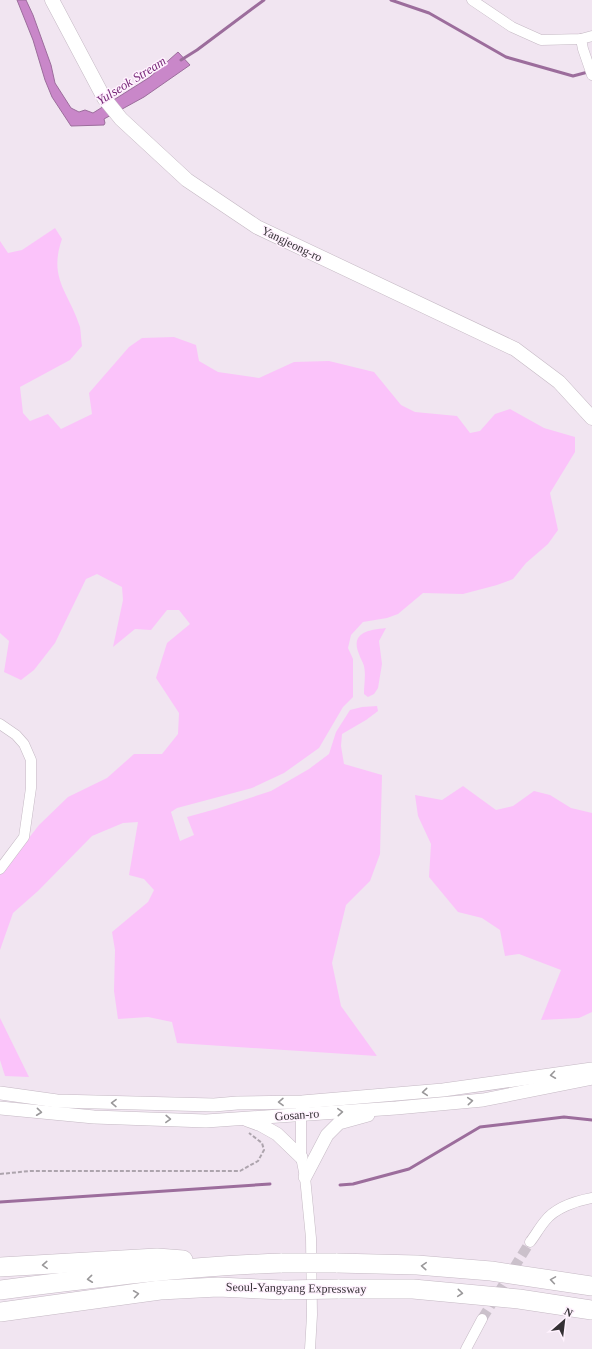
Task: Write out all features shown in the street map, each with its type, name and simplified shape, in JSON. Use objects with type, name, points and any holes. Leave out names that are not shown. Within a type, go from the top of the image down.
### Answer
[{"type":"highway","points":[[0,1267],[157,1258],[238,1265]]},
{"type":"highway","name":"Seoul-Yangyang Expressway","points":[[0,1290],[157,1272],[282,1263],[417,1265],[491,1271],[592,1286]]},
{"type":"highway","name":"Seoul-Yangyang Expressway","points":[[0,1312],[160,1290],[218,1287],[284,1290],[413,1289],[519,1299],[592,1310]]},
{"type":"highway","points":[[0,1322],[113,1297]]},
{"type":"main road","name":"Yangjeong-ro","points":[[52,0],[104,98],[121,119],[188,180],[257,227],[515,349],[559,382],[592,418]]},
{"type":"street","points":[[472,0],[512,27],[541,40],[582,44],[592,36]]},
{"type":"street","points":[[582,44],[592,75]]},
{"type":"street","points":[[0,724],[16,735],[24,744],[31,760],[31,788],[24,837],[0,869]]},
{"type":"street","name":"Gosan-ro","points":[[0,1108],[94,1117],[206,1121],[245,1119],[301,1108],[592,1069]]},
{"type":"street","name":"Gosan-ro","points":[[0,1094],[57,1101],[214,1105],[237,1103],[301,1108],[396,1108],[483,1100],[592,1078]]},
{"type":"street","points":[[301,1108],[301,1157],[305,1176],[311,1238],[312,1315],[310,1349]]},
{"type":"street","points":[[305,1176],[327,1135],[339,1123],[396,1108]]},
{"type":"street","points":[[245,1119],[261,1125],[277,1134],[301,1157]]},
{"type":"street","points":[[530,1242],[546,1220],[562,1208],[582,1200],[592,1198]]},
{"type":"street","points":[[466,1349],[482,1319]]},
{"type":"path","points":[[0,1174],[30,1171],[240,1171],[258,1161],[264,1150],[262,1143],[247,1132],[245,1119]]},
{"type":"shaded area","name":"Yulseok Stream","points":[[17,0],[26,0],[51,65],[55,83],[71,108],[79,112],[85,110],[93,113],[150,77],[178,52],[190,65],[144,97],[104,119],[104,125],[71,126],[52,97],[45,80],[33,40]]},
{"type":"shaded area","points":[[55,228],[62,239],[58,253],[57,265],[59,275],[80,327],[82,346],[70,360],[20,387],[23,413],[30,421],[48,414],[61,429],[92,414],[89,393],[129,347],[142,338],[174,337],[196,345],[199,361],[218,372],[259,378],[294,362],[329,361],[374,372],[401,405],[415,412],[457,416],[470,433],[480,431],[495,414],[510,409],[544,428],[575,437],[575,452],[550,493],[558,530],[548,544],[526,563],[513,579],[463,594],[423,593],[398,614],[387,618],[363,622],[351,635],[348,648],[353,659],[353,697],[343,707],[319,748],[284,773],[252,788],[177,808],[171,812],[180,841],[194,835],[187,817],[271,791],[309,769],[329,754],[336,732],[350,710],[362,707],[377,706],[378,711],[342,734],[341,746],[344,764],[382,775],[380,854],[370,881],[346,905],[332,963],[341,1006],[377,1056],[177,1043],[172,1022],[148,1017],[118,1019],[114,991],[115,950],[112,932],[148,902],[154,890],[144,879],[129,875],[138,822],[123,823],[92,836],[38,891],[13,913],[0,950],[0,875],[39,825],[68,797],[107,778],[134,754],[162,754],[178,734],[179,713],[156,678],[167,643],[190,624],[179,610],[167,610],[151,630],[135,629],[113,647],[123,600],[122,587],[97,574],[86,579],[55,643],[34,670],[21,680],[4,672],[9,641],[0,633],[0,241],[8,253],[22,250]]},
{"type":"shaded area","points":[[386,628],[379,641],[382,664],[378,688],[374,694],[368,697],[364,694],[365,669],[359,656],[357,641],[359,637],[368,631]]},
{"type":"shaded area","points":[[463,786],[496,810],[513,806],[534,791],[550,795],[571,808],[592,813],[592,1012],[579,1018],[541,1020],[561,970],[519,954],[505,956],[500,930],[482,918],[458,912],[429,877],[431,844],[418,816],[415,795],[442,800]]},
{"type":"shaded area","points":[[0,1018],[29,1077],[5,1076],[0,1060]]},
{"type":"waterway","name":"Yulseok Stream","points":[[181,60],[197,50],[264,0]]},
{"type":"waterway","name":"Yulseok Stream","points":[[391,0],[429,13],[506,57],[573,76],[588,72]]},
{"type":"waterway","points":[[340,1185],[353,1184],[409,1169],[480,1127],[564,1117],[592,1120]]},
{"type":"waterway","points":[[0,1202],[270,1184]]},
{"type":"tunnel","points":[[482,1319],[530,1242]]}]
